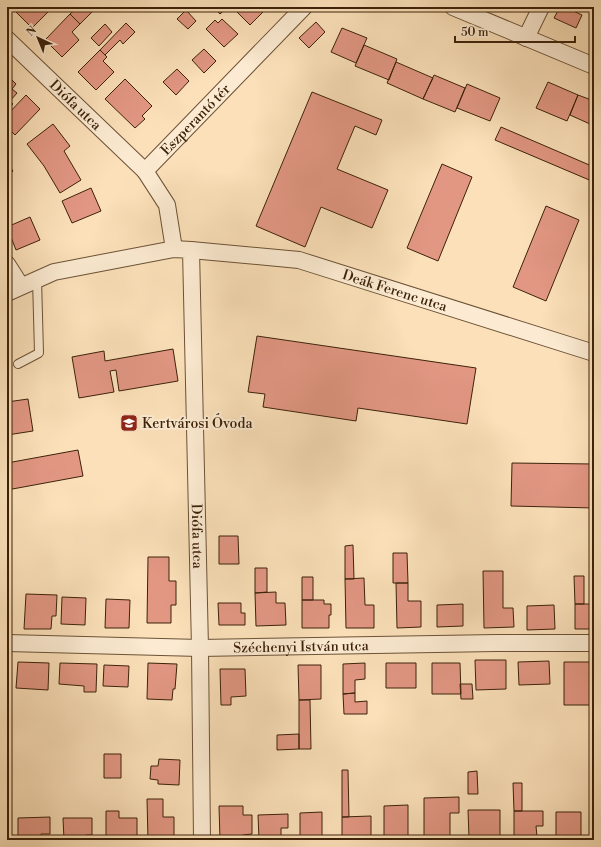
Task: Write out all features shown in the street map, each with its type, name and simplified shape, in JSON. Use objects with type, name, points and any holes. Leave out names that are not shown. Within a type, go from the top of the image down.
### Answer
[{"type":"street","name":"Eszperantó tér","points":[[145,170],[304,7]]},
{"type":"street","points":[[453,7],[594,66]]},
{"type":"street","points":[[526,38],[540,7]]},
{"type":"street","name":"Diófa utca","points":[[7,38],[145,170]]},
{"type":"street","points":[[145,170],[167,206],[174,249]]},
{"type":"street","points":[[7,293],[54,272],[174,249],[191,250]]},
{"type":"street","name":"Diófa utca","points":[[191,250],[200,648],[202,840]]},
{"type":"street","name":"Deák Ferenc utca","points":[[191,250],[299,260],[594,353]]},
{"type":"street","points":[[7,264],[21,286]]},
{"type":"street","name":"Széchenyi István utca","points":[[7,643],[200,648],[496,643],[594,643]]},
{"type":"lane","points":[[18,364],[39,353],[37,279]]},
{"type":"building","points":[[53,7],[32,28],[12,8]]},
{"type":"building","points":[[78,7],[97,7],[80,24],[70,14]]},
{"type":"building","points":[[213,7],[228,7],[220,14]]},
{"type":"building","points":[[235,7],[260,7],[264,11],[250,25],[234,9]]},
{"type":"building","points":[[560,7],[573,7],[571,10],[582,15],[576,28],[554,18]]},
{"type":"building","points":[[186,10],[196,21],[188,29],[177,19]]},
{"type":"building","points":[[70,14],[80,24],[72,32],[79,40],[62,57],[45,40]]},
{"type":"building","points":[[222,19],[238,34],[224,47],[206,29],[215,20],[218,23]]},
{"type":"building","points":[[316,22],[325,32],[309,48],[299,38]]},
{"type":"building","points":[[126,23],[135,32],[123,44],[120,40],[105,55],[100,50]]},
{"type":"building","points":[[105,24],[112,32],[99,46],[91,38]]},
{"type":"building","points":[[342,28],[367,38],[356,63],[331,52]]},
{"type":"building","points":[[364,45],[397,59],[389,80],[355,66]]},
{"type":"building","points":[[204,49],[216,61],[204,73],[192,60]]},
{"type":"building","points":[[100,50],[107,57],[103,61],[114,72],[96,90],[78,72]]},
{"type":"building","points":[[396,62],[433,78],[423,99],[387,83]]},
{"type":"building","points":[[177,69],[189,81],[176,95],[163,82]]},
{"type":"building","points":[[7,75],[16,84],[12,89],[17,93],[10,101],[13,104],[7,110]]},
{"type":"building","points":[[434,75],[465,88],[455,112],[423,99]]},
{"type":"building","points":[[125,79],[152,106],[142,116],[145,119],[135,128],[105,99]]},
{"type":"building","points":[[548,82],[578,95],[567,121],[536,108]]},
{"type":"building","points":[[467,84],[500,98],[490,121],[457,108]]},
{"type":"building","points":[[312,92],[382,120],[376,135],[355,126],[337,169],[388,190],[372,228],[321,207],[305,247],[256,226]]},
{"type":"building","points":[[26,95],[40,109],[15,135],[7,127],[7,115]]},
{"type":"building","points":[[578,95],[594,101],[594,114],[590,124],[570,115]]},
{"type":"building","points":[[594,114],[594,125],[590,124]]},
{"type":"building","points":[[53,124],[70,146],[64,151],[81,180],[60,193],[44,166],[27,144]]},
{"type":"building","points":[[501,127],[594,167],[594,182],[495,140]]},
{"type":"building","points":[[7,163],[13,171],[7,176]]},
{"type":"building","points":[[442,164],[472,177],[438,261],[407,248]]},
{"type":"building","points":[[91,188],[101,211],[72,223],[62,201]]},
{"type":"building","points":[[546,206],[579,220],[546,301],[513,287]]},
{"type":"building","points":[[30,217],[40,240],[16,250],[7,227]]},
{"type":"building","points":[[257,336],[476,368],[467,424],[358,408],[356,421],[263,407],[265,394],[248,392]]},
{"type":"building","points":[[173,349],[178,381],[119,391],[116,370],[110,371],[114,392],[79,398],[72,357],[104,351],[105,361]]},
{"type":"building","points":[[28,399],[33,431],[7,435],[7,402]]},
{"type":"building","points":[[78,450],[83,476],[7,490],[7,463]]},
{"type":"building","points":[[512,463],[594,464],[594,508],[511,506]]},
{"type":"building","points":[[219,536],[238,536],[239,564],[219,564]]},
{"type":"building","points":[[353,545],[354,579],[345,579],[345,546]]},
{"type":"building","points":[[393,553],[407,553],[408,583],[393,583]]},
{"type":"building","points":[[148,557],[169,557],[169,581],[176,581],[176,605],[171,605],[171,623],[147,623]]},
{"type":"building","points":[[255,568],[267,568],[267,592],[255,593]]},
{"type":"building","points":[[483,571],[503,571],[503,608],[513,608],[514,627],[484,628]]},
{"type":"building","points":[[574,576],[584,576],[584,604],[575,604]]},
{"type":"building","points":[[302,577],[313,577],[313,600],[302,600]]},
{"type":"building","points":[[364,578],[365,605],[374,605],[374,628],[346,628],[345,579]]},
{"type":"building","points":[[396,583],[408,583],[408,601],[421,601],[421,627],[397,628]]},
{"type":"building","points":[[276,592],[276,603],[285,603],[286,625],[256,626],[255,593]]},
{"type":"building","points":[[26,594],[57,595],[56,616],[52,616],[51,629],[24,629]]},
{"type":"building","points":[[62,597],[86,598],[85,625],[61,624]]},
{"type":"building","points":[[7,599],[11,599],[8,615],[7,615]]},
{"type":"building","points":[[106,599],[130,600],[129,628],[105,628]]},
{"type":"building","points":[[302,600],[324,600],[324,604],[331,604],[329,628],[302,628]]},
{"type":"building","points":[[218,603],[241,603],[241,613],[245,613],[245,625],[219,625]]},
{"type":"building","points":[[463,604],[463,626],[437,627],[437,605]]},
{"type":"building","points":[[575,604],[594,604],[594,629],[575,629]]},
{"type":"building","points":[[554,605],[555,629],[527,630],[527,606]]},
{"type":"building","points":[[475,660],[506,660],[506,689],[476,690]]},
{"type":"building","points":[[549,661],[550,684],[519,685],[518,662]]},
{"type":"building","points":[[18,662],[49,663],[48,690],[16,688]]},
{"type":"building","points":[[564,662],[594,662],[594,705],[564,705]]},
{"type":"building","points":[[60,663],[97,664],[96,692],[84,692],[84,686],[59,684]]},
{"type":"building","points":[[148,663],[177,664],[175,689],[173,689],[172,700],[147,699]]},
{"type":"building","points":[[365,663],[365,679],[355,680],[355,693],[343,694],[343,664]]},
{"type":"building","points":[[386,663],[416,663],[416,688],[386,688]]},
{"type":"building","points":[[432,663],[460,663],[461,694],[432,694]]},
{"type":"building","points":[[104,665],[129,666],[128,687],[103,686]]},
{"type":"building","points":[[298,665],[321,665],[321,699],[299,700]]},
{"type":"building","points":[[220,669],[245,669],[246,696],[231,697],[231,705],[221,705]]},
{"type":"building","points":[[460,684],[472,684],[473,699],[461,699]]},
{"type":"building","points":[[355,693],[355,702],[367,701],[367,714],[344,714],[343,694]]},
{"type":"building","points":[[299,700],[310,700],[311,749],[299,749]]},
{"type":"building","points":[[299,734],[299,749],[277,750],[277,735]]},
{"type":"building","points":[[104,754],[121,754],[121,778],[104,778]]},
{"type":"building","points":[[159,759],[180,760],[179,785],[158,784],[158,780],[150,779],[151,766],[158,766]]},
{"type":"building","points":[[342,770],[348,770],[349,817],[342,817]]},
{"type":"building","points":[[477,771],[478,794],[468,794],[468,772]]},
{"type":"building","points":[[513,783],[522,783],[522,811],[514,811]]},
{"type":"building","points":[[459,797],[459,813],[450,813],[450,839],[424,839],[424,798]]},
{"type":"building","points":[[147,799],[163,799],[163,817],[174,817],[174,840],[148,840]]},
{"type":"building","points":[[408,805],[408,837],[384,837],[384,806]]},
{"type":"building","points":[[219,806],[243,806],[243,815],[252,815],[252,834],[243,835],[243,840],[220,840]]},
{"type":"building","points":[[468,810],[500,810],[500,838],[469,838]]},
{"type":"building","points":[[106,811],[119,811],[119,818],[137,818],[137,840],[106,840]]},
{"type":"building","points":[[514,811],[543,811],[543,826],[536,826],[537,837],[514,837]]},
{"type":"building","points":[[322,812],[322,839],[300,839],[300,813]]},
{"type":"building","points":[[556,812],[581,812],[581,836],[556,837]]},
{"type":"building","points":[[288,814],[288,828],[281,828],[281,839],[259,839],[258,815]]},
{"type":"building","points":[[371,816],[371,837],[365,837],[365,840],[342,840],[342,817]]},
{"type":"building","points":[[50,817],[50,834],[41,834],[41,840],[18,840],[18,818]]},
{"type":"building","points":[[63,818],[92,818],[92,835],[86,835],[86,840],[64,840]]},
{"type":"place","name":"Kertvárosi Óvoda","points":[[129,423]]}]
